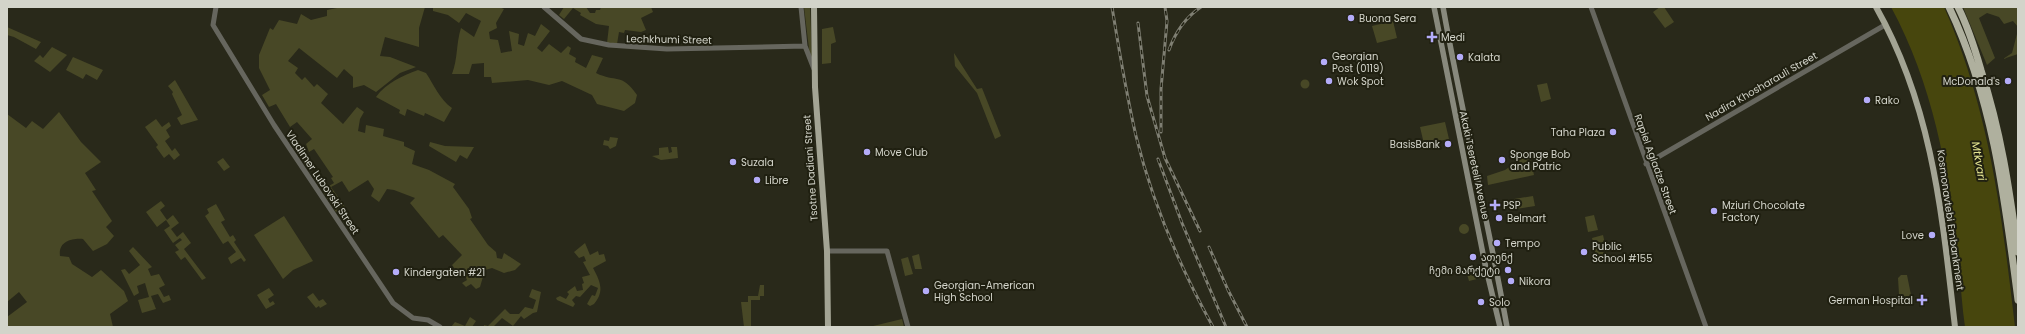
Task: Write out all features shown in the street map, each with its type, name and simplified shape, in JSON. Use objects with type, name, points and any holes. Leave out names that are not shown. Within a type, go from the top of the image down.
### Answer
[{"type":"highway","points":[[1949,7],[1970,56],[1996,152],[2018,300]]},
{"type":"highway","points":[[1958,7],[1973,44],[1992,103],[2003,148],[2017,233],[2018,252]]},
{"type":"main road","name":"Tsotne Dadiani Street","points":[[814,7],[817,124],[827,251],[828,327]]},
{"type":"main road","name":"Akaki Tsereteli Avenue","points":[[1434,7],[1485,264],[1500,327]]},
{"type":"main road","name":"Akaki Tsereteli Avenue","points":[[1443,7],[1507,327]]},
{"type":"main road","name":"Kosmonavtebi Embankment","points":[[1876,7],[1885,24],[1913,90],[1931,153],[1941,211],[1955,327]]},
{"type":"street","name":"Vladimer Lubovski Street","points":[[216,7],[213,25],[274,125],[392,303],[413,318],[428,320],[440,327]]},
{"type":"street","name":"Lechkhumi Street","points":[[544,7],[581,38],[609,45],[667,49],[805,46]]},
{"type":"street","points":[[800,7],[805,46],[815,72]]},
{"type":"street","name":"Rapiel Agladze Street","points":[[1591,7],[1646,164],[1706,327]]},
{"type":"street","name":"Nadira Khosharauli Street","points":[[1646,164],[1885,24]]},
{"type":"street","points":[[827,251],[887,251],[908,327]]},
{"type":"shaded area","points":[[342,7],[425,7],[419,28],[419,47],[385,37],[380,56],[390,57],[416,67],[400,73],[376,92],[364,85],[353,88],[353,77],[344,69],[337,78],[299,48],[288,61],[298,68],[295,73],[302,80],[305,77],[314,87],[317,84],[328,94],[321,103],[343,124],[357,107],[364,112],[360,119],[358,131],[365,133],[366,125],[384,129],[383,136],[404,142],[404,146],[415,151],[412,164],[429,170],[455,184],[453,187],[469,209],[472,218],[470,219],[488,245],[496,252],[497,258],[502,259],[504,253],[521,264],[515,270],[504,273],[492,268],[485,270],[480,287],[476,289],[471,284],[466,287],[462,283],[467,280],[462,268],[457,272],[452,265],[462,255],[443,235],[439,238],[410,203],[415,198],[387,189],[379,202],[371,196],[374,189],[368,180],[349,192],[342,181],[331,187],[345,207],[336,212],[322,190],[334,183],[331,178],[333,177],[314,149],[309,152],[306,144],[312,139],[297,122],[290,127],[276,104],[269,107],[262,95],[270,90],[259,68],[259,55],[270,28],[273,30],[279,20],[297,24],[301,14],[311,20],[327,16],[327,10]]},
{"type":"shaded area","points":[[433,7],[499,7],[504,9],[496,23],[497,28],[489,32],[490,39],[498,40],[501,53],[512,51],[509,31],[519,34],[518,44],[524,46],[528,33],[535,36],[541,24],[550,31],[537,48],[542,52],[549,44],[561,53],[568,46],[571,48],[569,54],[576,58],[575,62],[586,68],[592,55],[603,58],[596,73],[627,83],[637,95],[635,103],[624,111],[597,104],[592,95],[562,81],[549,85],[528,80],[492,83],[491,77],[484,77],[484,63],[472,64],[469,74],[452,74],[461,28],[474,37],[481,21],[466,13],[459,23],[448,15],[433,11]]},
{"type":"shaded area","points":[[564,7],[586,7],[590,13],[595,13],[596,10],[600,10],[601,7],[651,7],[653,12],[641,18],[646,30],[641,32],[625,30],[624,33],[619,32],[617,44],[607,43],[609,26],[596,24],[580,15],[581,13],[573,8],[564,19],[559,15]]},
{"type":"shaded area","points":[[804,7],[810,7],[812,57],[810,57]]},
{"type":"shaded area","points":[[1660,7],[1664,7],[1674,22],[1665,28],[1653,12]]},
{"type":"shaded area","points":[[1963,7],[2018,7],[2018,27],[2013,21],[2004,24],[1999,17],[1987,13],[1979,18],[1995,58],[1987,65]]},
{"type":"shaded area","points":[[1393,21],[1397,38],[1377,43],[1372,26]]},
{"type":"shaded area","points":[[7,27],[41,42],[36,49],[14,37],[7,35]]},
{"type":"shaded area","points":[[833,27],[836,42],[831,44],[831,63],[822,64],[822,29]]},
{"type":"shaded area","points":[[2018,30],[2018,54],[2003,59],[2012,53]]},
{"type":"shaded area","points":[[52,47],[67,55],[50,72],[34,61],[40,55],[43,58]]},
{"type":"shaded area","points":[[954,53],[977,89],[982,88],[1001,136],[995,139],[977,93],[955,66]]},
{"type":"shaded area","points":[[73,57],[103,70],[97,80],[86,74],[83,79],[66,70]]},
{"type":"shaded area","points":[[418,70],[426,73],[441,97],[452,108],[444,122],[425,113],[424,116],[407,109],[405,116],[399,113],[400,110],[376,97],[389,84],[400,77]]},
{"type":"shaded area","points":[[1305,79],[1310,84],[1305,89],[1300,84]]},
{"type":"shaded area","points":[[175,80],[198,120],[181,125],[177,118],[182,115],[172,94],[173,92],[168,86]]},
{"type":"shaded area","points":[[1547,83],[1551,99],[1541,102],[1537,85]]},
{"type":"shaded area","points":[[59,112],[81,142],[101,162],[85,173],[96,190],[92,191],[112,221],[106,227],[114,236],[107,244],[93,251],[83,239],[70,240],[61,247],[60,256],[69,257],[72,264],[92,277],[101,270],[124,291],[128,301],[110,314],[113,327],[7,327],[7,317],[27,302],[19,292],[7,302],[7,114],[26,128],[32,121],[43,129]]},
{"type":"shaded area","points":[[156,119],[162,127],[169,122],[171,126],[166,130],[170,137],[165,141],[172,151],[175,148],[180,155],[174,160],[169,154],[164,158],[156,147],[158,145],[145,127]]},
{"type":"shaded area","points":[[1445,122],[1449,139],[1424,144],[1420,127]]},
{"type":"shaded area","points":[[610,137],[618,138],[616,146],[610,149],[608,146],[603,145],[604,140],[609,141]]},
{"type":"shaded area","points":[[430,142],[445,146],[474,147],[467,159],[460,155],[456,162],[429,146]]},
{"type":"shaded area","points":[[668,147],[669,153],[672,152],[671,147],[677,147],[678,158],[661,160],[652,156],[659,155],[659,148]]},
{"type":"shaded area","points":[[1529,153],[1534,175],[1488,185],[1487,176],[1505,170]]},
{"type":"shaded area","points":[[223,158],[230,167],[224,171],[217,162]]},
{"type":"shaded area","points":[[1533,196],[1535,206],[1516,209],[1514,199]]},
{"type":"shaded area","points":[[161,201],[165,206],[160,210],[167,220],[173,215],[179,223],[171,229],[177,237],[183,232],[191,243],[184,249],[206,278],[202,280],[185,257],[181,260],[175,252],[179,250],[175,245],[182,240],[180,238],[173,243],[164,230],[170,226],[166,220],[157,227],[146,212]]},
{"type":"shaded area","points":[[216,204],[225,220],[221,222],[230,237],[233,235],[236,240],[234,242],[246,260],[244,262],[241,258],[231,264],[228,258],[236,252],[228,241],[223,244],[205,216],[209,213],[207,209]]},
{"type":"shaded area","points":[[1594,215],[1598,230],[1588,232],[1585,217]]},
{"type":"shaded area","points":[[284,216],[313,261],[293,270],[283,279],[254,235]]},
{"type":"shaded area","points":[[1464,224],[1469,229],[1464,234],[1459,229]]},
{"type":"shaded area","points":[[1603,235],[1608,257],[1597,260],[1592,238]]},
{"type":"shaded area","points":[[585,243],[590,255],[598,251],[599,255],[604,254],[606,261],[593,268],[598,277],[600,286],[599,295],[594,304],[590,306],[587,304],[592,295],[595,296],[598,288],[591,285],[580,297],[576,296],[572,300],[575,304],[573,307],[557,300],[556,298],[560,296],[566,299],[569,294],[567,292],[575,286],[577,291],[583,290],[582,284],[584,283],[582,277],[590,275],[583,262],[586,261],[584,256],[579,258],[574,252]]},
{"type":"shaded area","points":[[133,247],[152,267],[148,269],[151,276],[159,274],[165,285],[159,288],[164,297],[169,295],[171,300],[163,303],[158,294],[151,296],[156,309],[142,313],[138,300],[149,297],[145,283],[137,286],[139,293],[134,296],[121,270],[125,269],[129,274],[140,265],[129,251]]},
{"type":"shaded area","points":[[919,254],[922,269],[915,269],[912,256]]},
{"type":"shaded area","points":[[908,257],[913,274],[905,276],[901,259]]},
{"type":"shaded area","points":[[1479,271],[1481,278],[1469,281],[1467,274]]},
{"type":"shaded area","points":[[1901,275],[1907,275],[1913,305],[1899,294],[1898,278]]},
{"type":"shaded area","points":[[760,285],[764,285],[764,296],[760,296],[760,300],[751,300],[751,327],[744,327],[741,302],[748,302],[748,296],[758,296]]},
{"type":"shaded area","points":[[269,288],[274,295],[268,299],[270,303],[273,301],[275,304],[266,309],[257,295]]},
{"type":"shaded area","points":[[532,289],[541,292],[537,312],[524,319],[521,316],[513,326],[502,318],[493,327],[484,327],[484,325],[488,326],[505,309],[510,314],[519,314],[525,307],[533,309],[536,300],[529,297]]},
{"type":"shaded area","points":[[313,293],[319,301],[323,299],[327,304],[320,308],[319,306],[316,308],[307,297]]},
{"type":"shaded area","points":[[470,317],[476,321],[472,327],[451,327],[455,322],[465,326]]},
{"type":"shaded area","points":[[902,319],[904,327],[869,327]]},
{"type":"water","name":"Mtkvari","points":[[1891,7],[1944,7],[1960,46],[1973,85],[1992,164],[2005,245],[2015,327],[1965,327],[1951,200],[1938,133],[1918,68],[1906,37]]},
{"type":"railway","points":[[1112,7],[1132,120],[1150,185],[1178,258],[1213,327]]},
{"type":"railway","points":[[1161,132],[1161,89],[1167,21],[1165,7]]},
{"type":"railway","points":[[1169,50],[1174,38],[1182,26],[1201,7]]},
{"type":"railway","points":[[1138,23],[1147,96],[1165,158],[1200,231]]},
{"type":"railway","points":[[1158,159],[1182,223],[1226,327]]},
{"type":"railway","points":[[1209,247],[1228,290],[1247,327]]},
{"type":"place","name":"Buona Sera","points":[[1351,18]]},
{"type":"place","name":"Medi","points":[[1432,37]]},
{"type":"place","name":"Kalata","points":[[1460,57]]},
{"type":"place","name":"Georgian Post (0119)","points":[[1324,62]]},
{"type":"place","name":"Wok Spot","points":[[1329,81]]},
{"type":"place","name":"McDonald's","points":[[2008,81]]},
{"type":"place","name":"Rako","points":[[1867,100]]},
{"type":"place","name":"Taha Plaza","points":[[1613,132]]},
{"type":"place","name":"BasisBank","points":[[1448,144]]},
{"type":"place","name":"Move Club","points":[[867,152]]},
{"type":"place","name":"Sponge Bob and Patric","points":[[1502,160]]},
{"type":"place","name":"Suzala","points":[[733,162]]},
{"type":"place","name":"Libre","points":[[757,180]]},
{"type":"place","name":"PSP","points":[[1495,205]]},
{"type":"place","name":"Mziuri Chocolate Factory","points":[[1714,211]]},
{"type":"place","name":"Belmart","points":[[1499,218]]},
{"type":"place","name":"Love","points":[[1932,235]]},
{"type":"place","name":"Tempo","points":[[1497,243]]},
{"type":"place","name":"Public School #155","points":[[1584,252]]},
{"type":"place","name":"ათენქ","points":[[1473,257]]},
{"type":"place","name":"ჩემი მარქეტი","points":[[1508,270]]},
{"type":"place","name":"Kindergaten #21","points":[[396,272]]},
{"type":"place","name":"Nikora","points":[[1511,281]]},
{"type":"place","name":"Georgian-American High School","points":[[926,291]]},
{"type":"place","name":"German Hospital","points":[[1922,300]]},
{"type":"place","name":"Solo","points":[[1481,302]]}]
